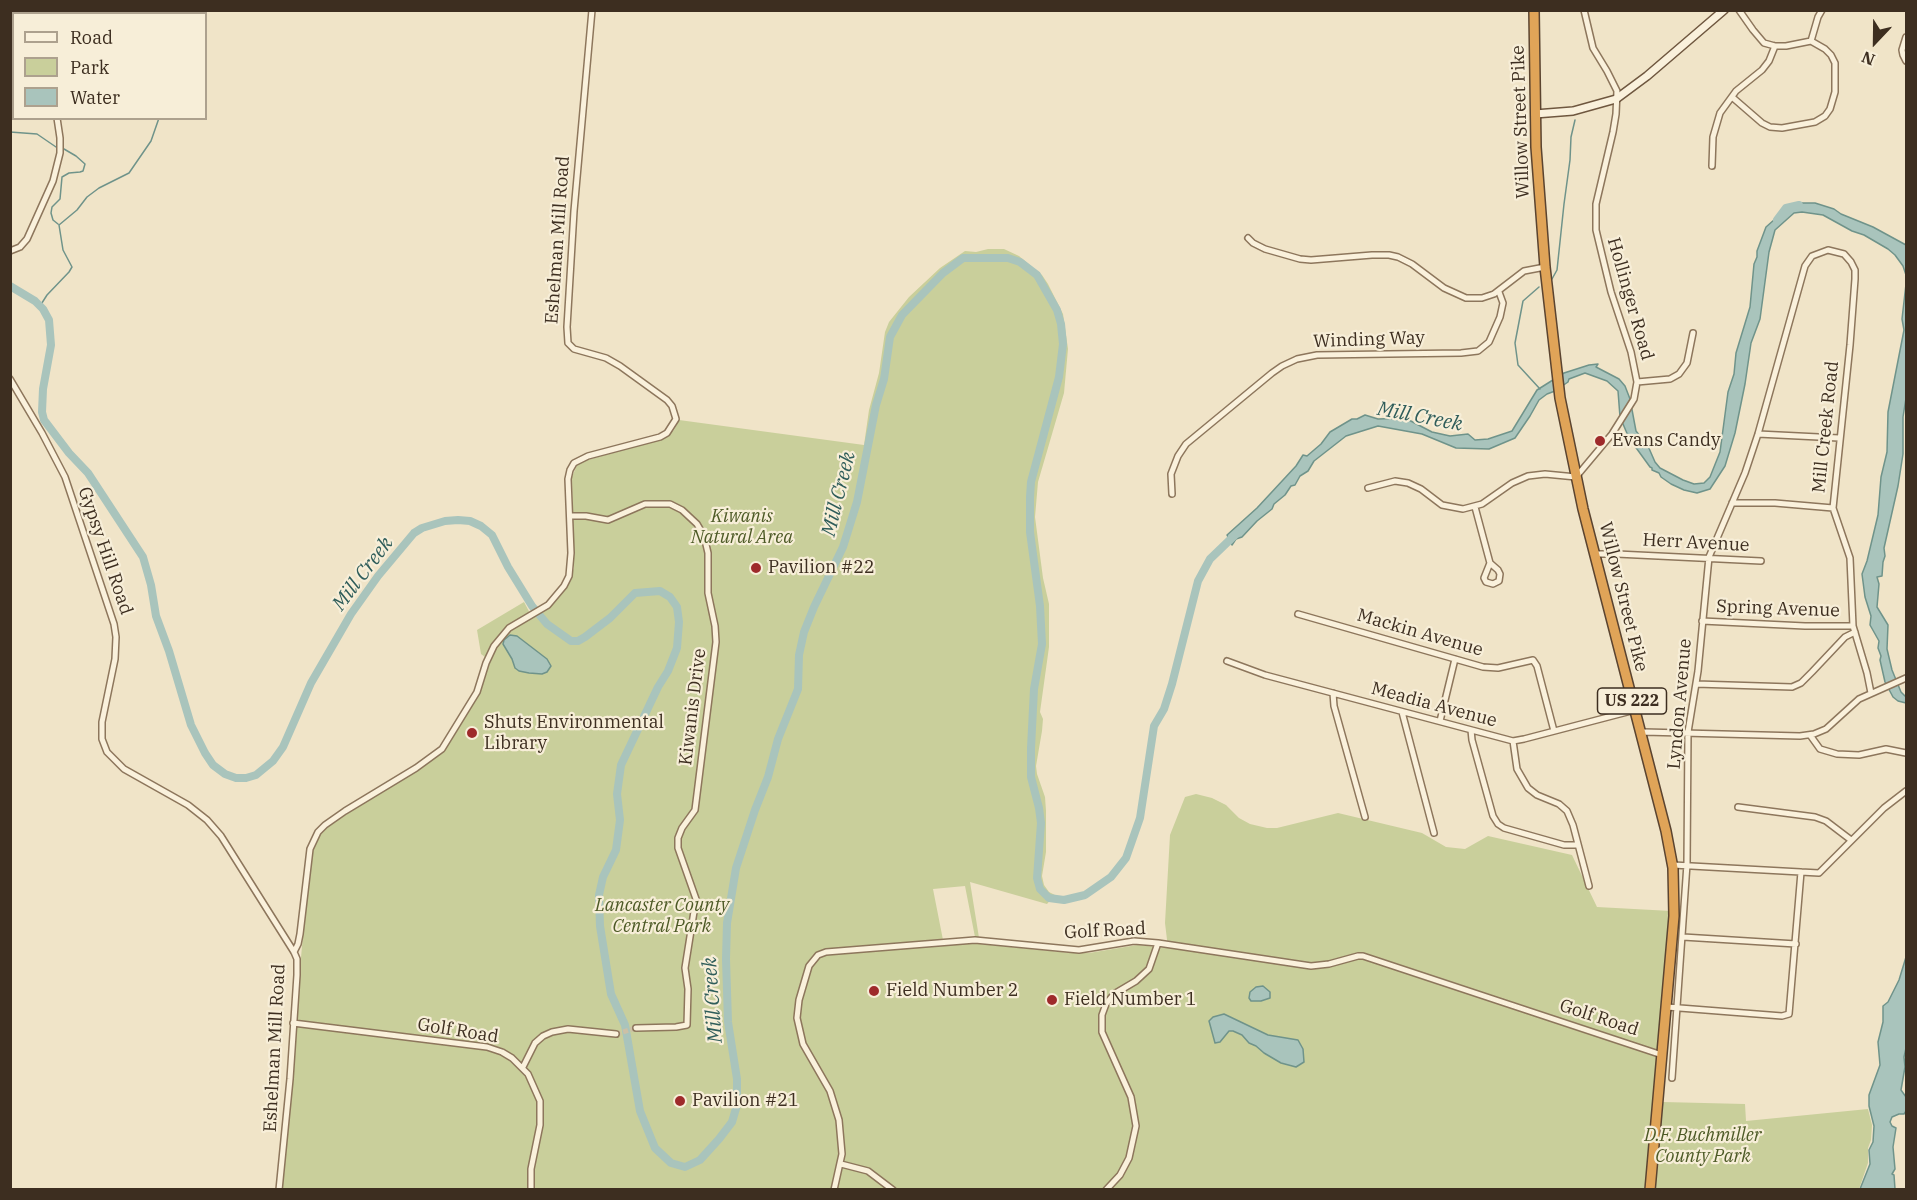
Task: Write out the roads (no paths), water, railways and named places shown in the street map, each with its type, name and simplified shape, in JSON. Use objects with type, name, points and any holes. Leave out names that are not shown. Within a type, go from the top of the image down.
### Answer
[{"type":"highway","name":"Willow Street Pike","points":[[1534,10],[1536,147],[1545,267],[1560,398],[1576,477],[1672,865],[1674,916],[1671,1008],[1662,1055],[1650,1190]]},
{"type":"street","name":"Eshelman Mill Road","points":[[279,1190],[297,965],[294,952],[299,940],[310,849],[318,832],[335,818],[416,768],[442,749],[477,692],[494,646],[509,628],[548,605],[564,586],[569,576],[571,553],[568,478],[574,463],[588,456],[660,437],[668,433],[676,419],[672,406],[667,400],[620,366],[606,358],[574,349],[568,343],[574,211],[592,10]]},
{"type":"street","name":"Hollinger Road","points":[[1576,477],[1616,428],[1632,403],[1636,394],[1637,382],[1631,352],[1602,260],[1596,230],[1596,204],[1613,132],[1617,91],[1593,48],[1584,10]]},
{"type":"street","points":[[1535,114],[1573,111],[1616,99],[1647,76],[1724,10]]},
{"type":"street","points":[[1732,96],[1753,117],[1770,127],[1782,128],[1815,122],[1825,116],[1830,109],[1835,92],[1835,63],[1826,50],[1810,41],[1786,46],[1764,43],[1739,10]]},
{"type":"street","points":[[1810,41],[1822,10]]},
{"type":"street","points":[[1906,38],[1902,50],[1906,61]]},
{"type":"street","points":[[1712,166],[1715,126],[1720,113],[1732,96],[1762,70],[1769,61],[1775,46]]},
{"type":"street","points":[[10,251],[20,247],[27,239],[53,181],[60,153],[57,120]]},
{"type":"street","points":[[1248,238],[1265,249],[1300,259],[1389,255],[1404,259],[1460,297],[1482,298],[1498,292],[1524,271],[1545,267]]},
{"type":"street","name":"Lyndon Avenue","points":[[1672,1078],[1671,1008],[1683,937],[1687,864],[1688,732],[1696,684],[1708,559],[1745,473],[1758,434],[1805,266],[1812,256],[1824,250]]},
{"type":"street","name":"Mill Creek Road","points":[[1824,250],[1844,254],[1855,270],[1856,279],[1833,508],[1850,558],[1854,629],[1868,673],[1871,693]]},
{"type":"street","name":"Winding Way","points":[[1172,494],[1171,474],[1186,444],[1282,366],[1297,359],[1326,354],[1478,351],[1489,342],[1500,317],[1503,303],[1498,292]]},
{"type":"street","points":[[1637,382],[1670,379],[1679,374],[1687,363],[1693,333]]},
{"type":"street","name":"Gypsy Hill Road","points":[[10,380],[65,477],[114,624],[115,659],[102,722],[102,739],[107,752],[124,769],[188,805],[207,820],[220,836],[294,952]]},
{"type":"street","points":[[1758,434],[1839,438]]},
{"type":"street","points":[[1368,488],[1388,482],[1402,482],[1415,486],[1442,506],[1456,509],[1475,507],[1512,483],[1528,476],[1545,474],[1576,477]]},
{"type":"street","points":[[1732,503],[1775,503],[1833,508]]},
{"type":"street","name":"Kiwanis Drive","points":[[570,516],[608,520],[645,504],[670,504],[693,518],[706,542],[709,598],[716,642],[695,810],[678,838],[678,848],[696,899],[686,968],[687,1025],[636,1028]]},
{"type":"street","points":[[1475,507],[1490,563]]},
{"type":"street","name":"Herr Avenue","points":[[1595,554],[1761,561]]},
{"type":"street","name":"Mackin Avenue","points":[[1298,614],[1494,669],[1534,661],[1554,731]]},
{"type":"street","name":"Spring Avenue","points":[[1702,621],[1854,629]]},
{"type":"street","points":[[1696,684],[1792,687],[1812,672],[1854,629]]},
{"type":"street","points":[[1440,721],[1455,659]]},
{"type":"street","name":"Meadia Avenue","points":[[1227,661],[1265,675],[1513,741],[1635,710]]},
{"type":"street","points":[[1641,733],[1810,735],[1826,729],[1855,702],[1906,678]]},
{"type":"street","points":[[1333,693],[1365,816]]},
{"type":"street","points":[[1402,712],[1434,833]]},
{"type":"street","points":[[1471,730],[1493,816],[1498,824],[1504,828],[1564,845],[1578,845]]},
{"type":"street","points":[[1810,735],[1820,749],[1837,754],[1859,755],[1886,749],[1906,753]]},
{"type":"street","points":[[1513,741],[1515,763],[1522,781],[1532,792],[1556,802],[1570,817],[1589,886]]},
{"type":"street","points":[[1672,865],[1822,872],[1884,808],[1906,791]]},
{"type":"street","points":[[1738,807],[1815,817],[1826,821],[1851,840]]},
{"type":"street","points":[[1671,1008],[1787,1016],[1790,1011],[1801,872]]},
{"type":"street","points":[[1683,937],[1796,944]]},
{"type":"street","name":"Golf Road","points":[[834,1190],[841,1164],[841,1135],[836,1108],[825,1083],[806,1053],[797,1018],[799,1000],[812,962],[818,955],[842,950],[975,940],[1079,950],[1134,941],[1311,966],[1367,956],[1662,1055]]},
{"type":"street","points":[[1106,1190],[1120,1175],[1129,1158],[1136,1126],[1131,1097],[1104,1040],[1102,1015],[1106,1004],[1114,994],[1136,981],[1149,969],[1158,943]]},
{"type":"street","name":"Golf Road","points":[[293,1023],[487,1047],[502,1052],[523,1067],[533,1082],[541,1109],[531,1169],[531,1190]]},
{"type":"street","points":[[523,1067],[535,1043],[552,1032],[568,1029],[616,1034]]},
{"type":"street","points":[[841,1164],[868,1171],[893,1190]]},
{"type":"water","name":"Mill Creek","points":[[1815,203],[1834,209],[1906,245],[1906,275],[1903,266],[1888,249],[1823,215],[1794,213],[1775,230],[1769,252],[1760,319],[1751,343],[1735,433],[1725,466],[1710,489],[1697,493],[1684,490],[1671,484],[1652,470],[1629,438],[1620,417],[1618,391],[1607,381],[1585,373],[1569,379],[1568,382],[1539,400],[1515,438],[1489,449],[1456,448],[1422,434],[1378,426],[1346,436],[1314,461],[1308,471],[1300,476],[1295,485],[1291,486],[1272,509],[1232,545],[1227,535],[1257,508],[1296,466],[1303,455],[1307,456],[1321,444],[1330,432],[1352,419],[1365,415],[1378,419],[1405,418],[1432,432],[1450,436],[1468,434],[1475,440],[1488,439],[1512,431],[1537,390],[1564,373],[1589,365],[1598,364],[1596,367],[1619,379],[1625,386],[1636,431],[1648,446],[1660,468],[1694,484],[1704,483],[1710,477],[1720,452],[1736,353],[1750,307],[1757,251],[1766,227],[1792,204]]},
{"type":"water","points":[[1906,284],[1906,398],[1903,417],[1903,454],[1884,548],[1882,576],[1877,577],[1879,584],[1877,607],[1888,625],[1887,649],[1892,670],[1901,692],[1906,697],[1906,703],[1893,697],[1885,682],[1878,648],[1879,641],[1870,625],[1871,616],[1865,597],[1862,574],[1878,515],[1881,477],[1887,452],[1888,412],[1904,330],[1902,319]]},
{"type":"water","points":[[510,635],[517,636],[547,659],[551,666],[547,672],[529,673],[515,668],[503,644]]},
{"type":"water","points":[[1906,957],[1906,1048],[1901,1090],[1906,1097],[1906,1111],[1904,1114],[1892,1117],[1890,1122],[1896,1128],[1893,1147],[1895,1169],[1892,1174],[1895,1189],[1860,1189],[1870,1164],[1869,1150],[1873,1142],[1874,1126],[1869,1095],[1880,1065],[1878,1042],[1883,1022],[1883,1006],[1888,1002],[1899,980]]},
{"type":"water","points":[[1263,986],[1270,992],[1270,998],[1251,1001],[1250,992],[1256,987]]},
{"type":"water","points":[[1224,1014],[1268,1035],[1298,1040],[1303,1049],[1304,1062],[1296,1067],[1281,1063],[1233,1031],[1229,1031],[1220,1042],[1215,1043],[1209,1021],[1213,1017]]},
{"type":"waterway","points":[[40,306],[72,267],[63,250],[59,225],[99,188],[129,173],[151,141],[158,120]]},
{"type":"waterway","points":[[1552,279],[1557,270],[1571,137],[1575,120]]},
{"type":"waterway","points":[[10,132],[37,134],[56,147]]},
{"type":"waterway","points":[[58,224],[53,220],[51,213],[52,207],[60,199],[62,177],[69,173],[83,171],[85,164],[64,149]]},
{"type":"waterway","name":"Mill Creek","points":[[1777,220],[1786,208],[1799,205]]},
{"type":"waterway","name":"Mill Creek","points":[[10,286],[35,301],[49,320],[51,345],[43,389],[44,420],[69,453],[88,473],[143,557],[156,616],[191,725],[213,765],[225,774],[236,778],[246,778],[256,775],[273,761],[283,747],[311,683],[351,614],[378,576],[414,533],[422,528],[445,521],[458,520],[470,521],[481,526],[492,535],[532,606],[547,624],[571,641],[578,641],[585,637],[610,618],[635,593],[660,591],[670,597],[677,607],[679,622],[677,648],[668,671],[621,765],[617,794],[620,820],[616,850],[603,877],[599,895],[600,926],[611,994],[625,1025],[640,1111],[655,1148],[671,1163],[685,1167],[700,1160],[719,1139],[732,1122],[737,1105],[737,1079],[728,1022],[726,959],[727,923],[736,868],[768,777],[778,739],[798,689],[799,655],[804,632],[843,547],[857,502],[876,405],[884,379],[890,337],[902,315],[943,273],[963,258],[1008,258],[1020,262],[1037,275],[1057,310],[1061,324],[1063,344],[1059,377],[1031,482],[1030,497],[1030,532],[1040,606],[1042,644],[1034,689],[1031,777],[1041,823],[1037,878],[1040,889],[1049,898],[1064,900],[1085,895],[1111,877],[1126,858],[1140,818],[1154,726],[1164,709],[1172,684],[1198,581],[1210,559],[1236,534]]},
{"type":"waterway","points":[[1539,287],[1523,301],[1515,343],[1518,365],[1540,389]]},
{"type":"tunnel","points":[[616,1034],[636,1028]]},
{"type":"place","name":"Evans Candy","points":[[1600,441]]},
{"type":"place","name":"Pavilion #22","points":[[756,568]]},
{"type":"place","name":"Shuts Environmental Library","points":[[472,733]]},
{"type":"place","name":"Field Number 2","points":[[874,991]]},
{"type":"place","name":"Field Number 1","points":[[1052,1000]]},
{"type":"place","name":"Pavilion #21","points":[[680,1101]]},
{"type":"park label","name":"Kiwanis Natural Area","points":[[742,527]]},
{"type":"park label","name":"Lancaster County Central Park","points":[[662,916]]},
{"type":"park label","name":"D.F. Buchmiller County Park","points":[[1703,1146]]}]
